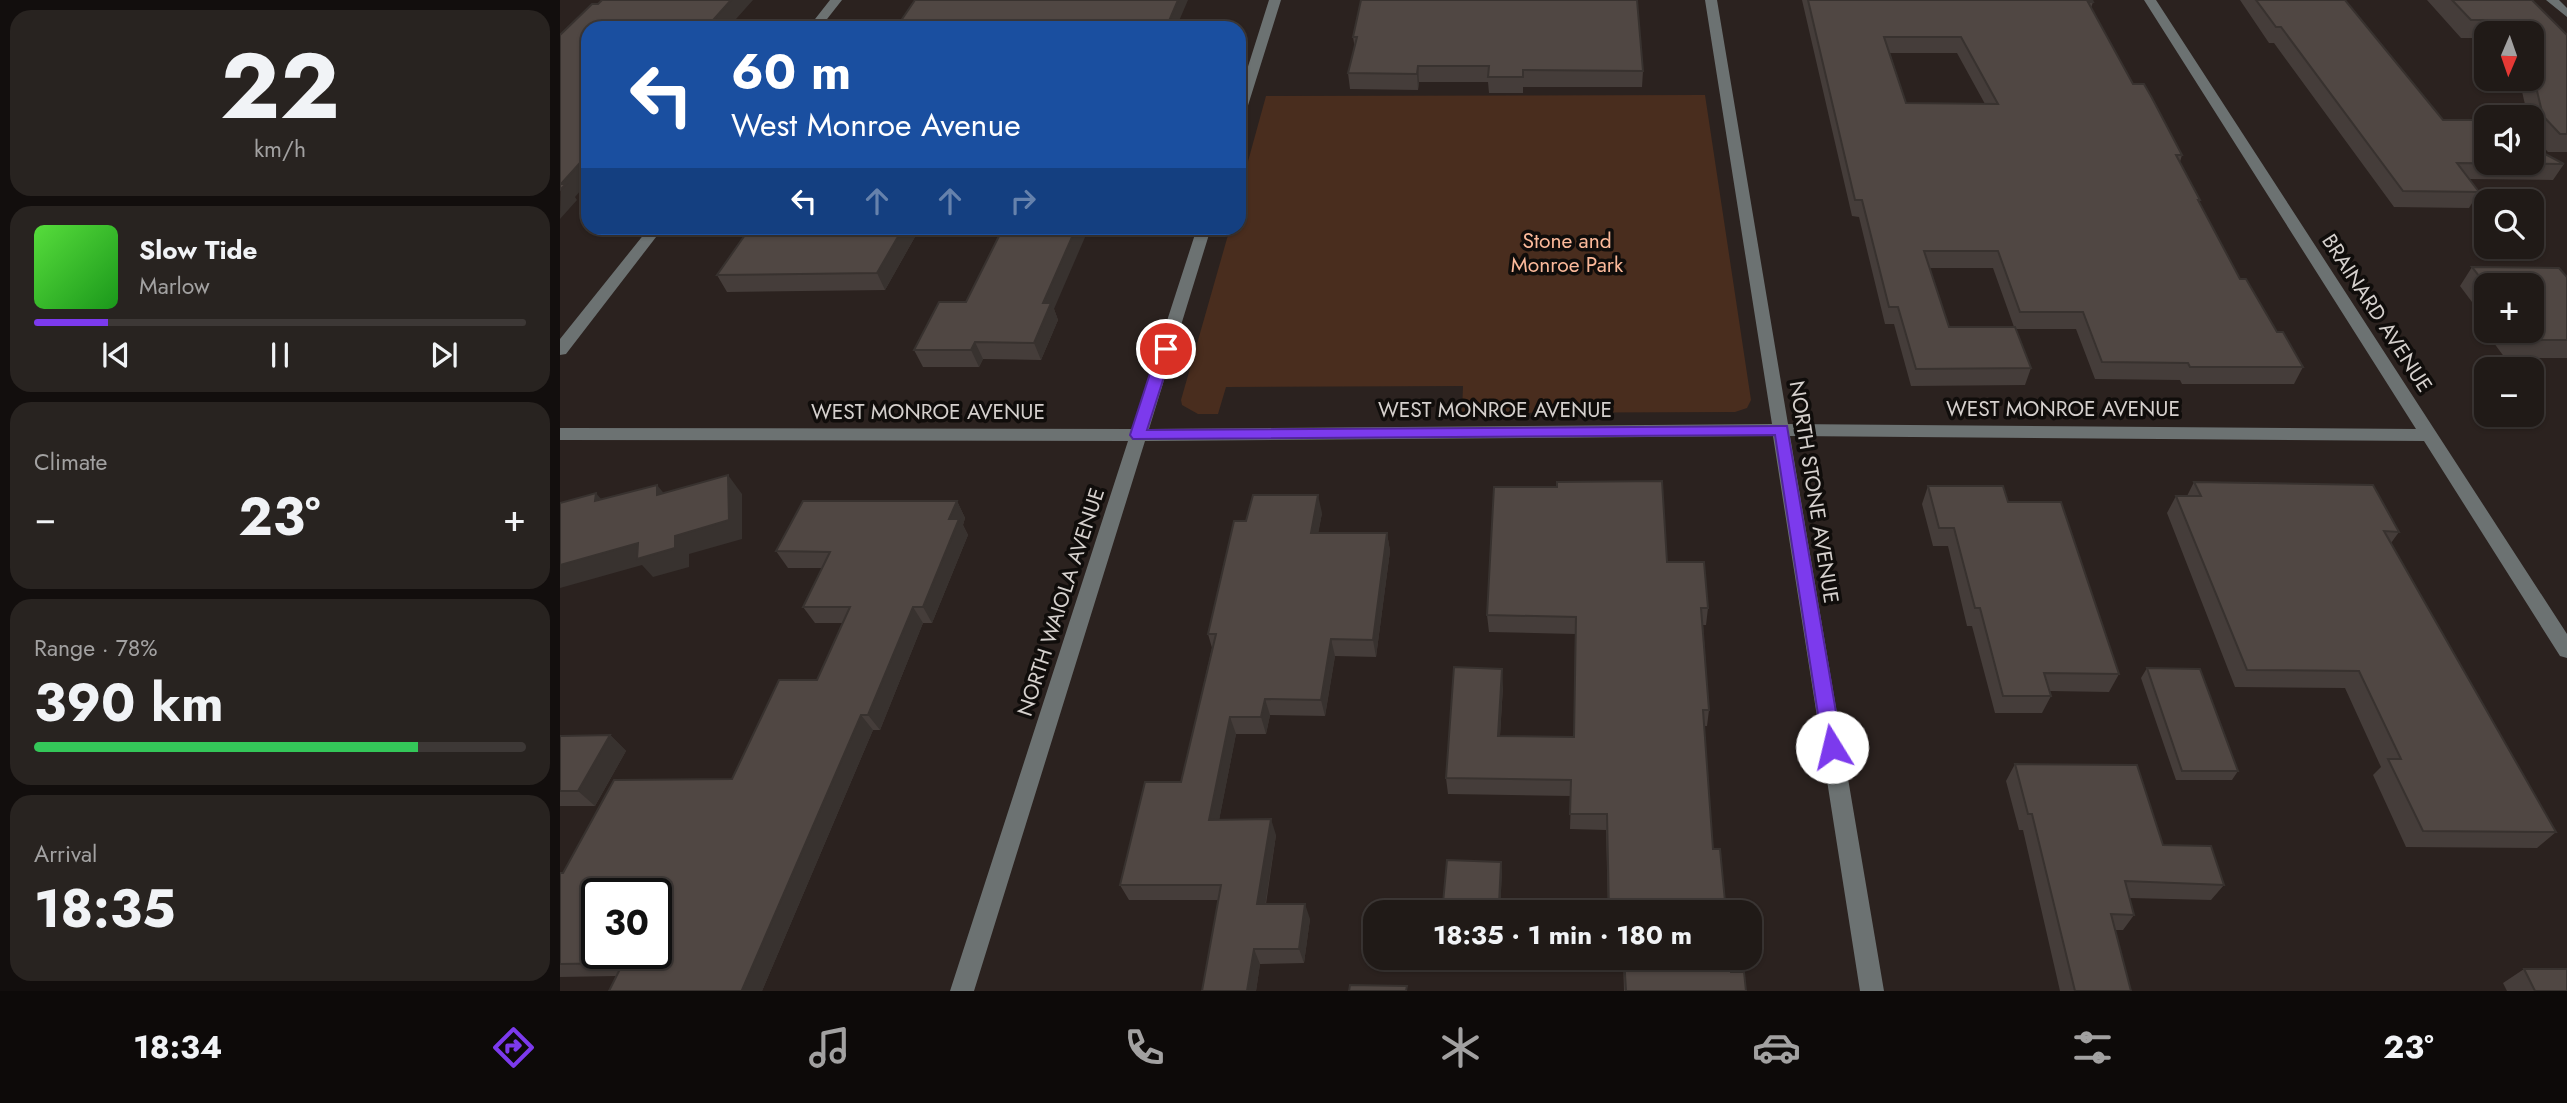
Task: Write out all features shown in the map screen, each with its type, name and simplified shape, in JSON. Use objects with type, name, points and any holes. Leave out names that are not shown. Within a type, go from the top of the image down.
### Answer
[{"type":"street","points":[[820,21],[836,0]]},
{"type":"street","points":[[1246,93],[1275,0]]},
{"type":"street","name":"NORTH STONE AVENUE","points":[[1711,0],[1872,991]]},
{"type":"street","name":"BRAINARD AVENUE","points":[[2150,0],[2567,650]]},
{"type":"street","points":[[2552,0],[2567,14]]},
{"type":"street","points":[[560,350],[650,235]]},
{"type":"street","name":"NORTH WAIOLA AVENUE","points":[[962,991],[1202,235]]},
{"type":"street","name":"WEST MONROE AVENUE","points":[[560,434],[1138,435],[1782,430],[2431,435]]},
{"type":"green space","name":"Stone and Monroe Park","points":[[1705,95],[1751,400],[1747,408],[1735,412],[1462,413],[1463,386],[1226,387],[1218,414],[1198,414],[1182,405],[1181,400],[1228,235],[1246,235],[1246,169],[1266,96]]},
{"type":"building","points":[[602,0],[731,0],[712,21],[581,21],[581,162],[561,184],[566,184],[560,190],[560,35],[592,4],[598,4]]},
{"type":"building","points":[[915,0],[1178,0],[1169,21],[901,21]]},
{"type":"building","points":[[1361,0],[1637,0],[1643,71],[1523,70],[1523,77],[1488,77],[1489,66],[1418,66],[1417,74],[1348,73],[1357,37],[1353,37]]},
{"type":"building","points":[[1808,0],[2092,0],[2093,2],[2088,2],[2133,84],[2144,84],[2152,98],[2182,155],[2176,155],[2240,279],[2246,279],[2277,332],[2283,332],[2303,367],[2190,367],[2188,363],[2102,362],[2083,312],[2020,312],[1998,251],[1924,251],[1949,327],[2015,327],[2031,368],[1916,369],[1898,307],[1889,307],[1862,200],[1855,200]],"holes":[[[1884,37],[1961,37],[1998,104],[1906,103]]]},
{"type":"building","points":[[2256,0],[2345,0],[2443,120],[2474,120],[2474,163],[2457,163],[2477,189],[2474,192],[2403,191],[2281,27],[2276,27]]},
{"type":"building","points":[[2452,0],[2532,0],[2567,35],[2567,134],[2560,134],[2544,117],[2544,105],[2540,105],[2537,91],[2544,91],[2544,21],[2471,20]]},
{"type":"building","points":[[2544,153],[2564,164],[2544,164]]},
{"type":"building","points":[[745,235],[899,235],[877,273],[717,275]]},
{"type":"building","points":[[1000,235],[1073,235],[1043,303],[1051,303],[1034,343],[975,342],[971,350],[914,350],[939,302],[966,302]]},
{"type":"building","points":[[2472,267],[2559,268],[2567,277],[2567,340],[2544,340],[2544,273],[2477,273]]},
{"type":"building","points":[[728,475],[729,520],[675,536],[675,548],[637,559],[638,543],[560,565],[560,503],[596,493],[595,501],[657,485],[657,495]]},
{"type":"building","points":[[1662,481],[1667,562],[1704,562],[1708,608],[1701,608],[1709,710],[1703,710],[1713,849],[1720,849],[1725,900],[1609,900],[1607,814],[1570,814],[1571,780],[1446,778],[1454,667],[1502,669],[1498,736],[1574,737],[1576,617],[1487,615],[1494,487],[1557,487],[1557,482]]},
{"type":"building","points":[[2194,482],[2373,485],[2399,532],[2384,531],[2556,832],[2423,831],[2388,759],[2401,759],[2359,671],[2247,670],[2176,496],[2201,496]]},
{"type":"building","points":[[1928,486],[2003,486],[2008,502],[2061,502],[2119,674],[2044,673],[2051,696],[2003,696],[1980,608],[1975,608],[1954,528],[1939,528]]},
{"type":"building","points":[[1253,495],[1318,495],[1311,533],[1387,533],[1373,640],[1331,639],[1321,700],[1265,699],[1261,717],[1230,717],[1209,820],[1271,819],[1257,904],[1305,904],[1299,949],[1254,949],[1247,991],[1202,991],[1221,885],[1120,885],[1145,782],[1181,782],[1216,634],[1208,634],[1234,521],[1246,521]]},
{"type":"building","points":[[803,501],[957,501],[949,519],[959,519],[923,607],[913,607],[868,715],[861,715],[742,990],[759,991],[609,991],[620,969],[672,969],[672,878],[581,878],[581,964],[560,964],[560,873],[563,873],[614,780],[732,779],[779,680],[817,680],[850,607],[803,607],[830,552],[776,551]]},
{"type":"building","points":[[2147,668],[2200,669],[2238,771],[2182,771]]},
{"type":"building","points":[[610,735],[578,791],[560,791],[560,736]]},
{"type":"building","points":[[2015,764],[2137,765],[2163,845],[2211,846],[2224,885],[2125,881],[2134,915],[2111,914],[2131,991],[2075,991],[2032,814],[2028,814]]},
{"type":"building","points":[[1447,860],[1501,862],[1499,900],[1443,900]]},
{"type":"building","points":[[2524,969],[2567,969],[2567,991],[2535,991]]},
{"type":"building","points":[[1625,970],[1744,972],[1746,991],[1626,991]]},
{"type":"building","points":[[1350,985],[1407,986],[1406,991],[1349,991]]},
{"type":"route","points":[[1166,349],[1138,435],[1782,430],[1832,747]]}]
